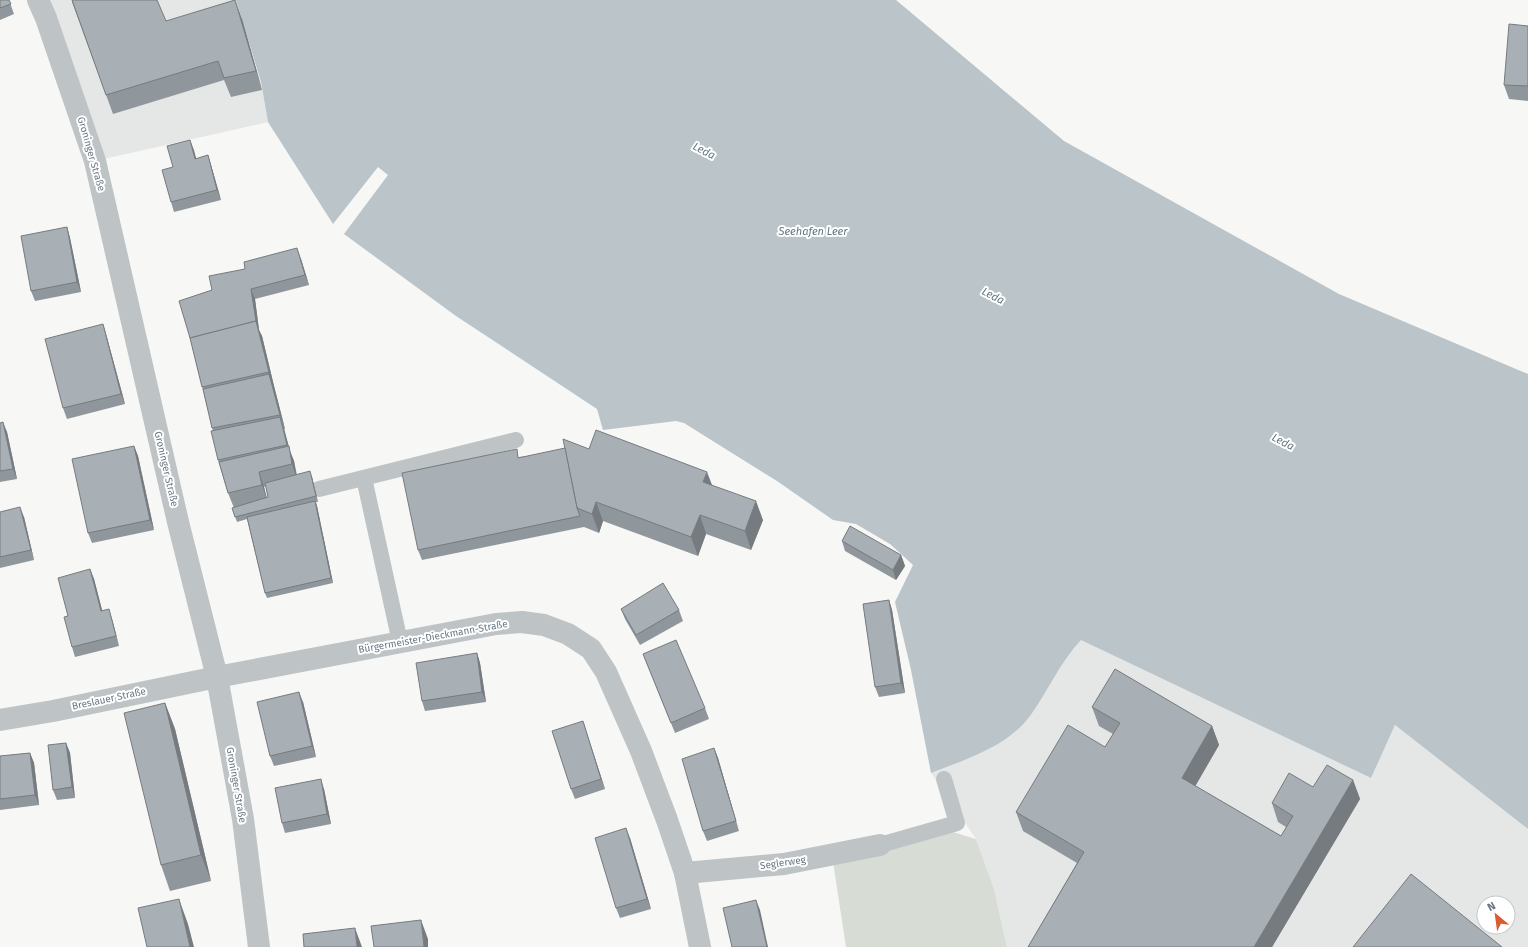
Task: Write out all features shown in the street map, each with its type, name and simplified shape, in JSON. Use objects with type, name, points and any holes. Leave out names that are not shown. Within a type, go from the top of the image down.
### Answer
[{"type":"street","name":"Groninger Straße","points":[[38,0],[46,18],[95,161],[177,514],[217,677],[243,819],[259,947]]},
{"type":"street","name":"Bürgermeister-Dieckmann-Straße","points":[[217,677],[496,624],[522,622],[544,624],[568,634],[591,650],[606,672],[623,707],[667,820],[684,873],[700,947]]},
{"type":"street","name":"Breslauer Straße","points":[[0,720],[53,711],[217,677]]},
{"type":"street","name":"Seglerweg","points":[[684,873],[784,864],[880,845]]},
{"type":"lane","points":[[320,489],[516,440]]},
{"type":"lane","points":[[364,478],[400,642]]},
{"type":"lane","points":[[880,845],[957,823],[944,779]]},
{"type":"shaded area","points":[[38,0],[236,0],[261,83],[268,122],[95,161]]},
{"type":"shaded area","points":[[1081,640],[1371,778],[1395,725],[1528,829],[1528,947],[1007,947],[994,889],[976,839],[931,773],[989,749],[1013,734],[1029,716],[1071,650]]},
{"type":"shaded area","points":[[936,827],[976,839],[994,889],[1007,947],[846,947],[832,855]]},
{"type":"water","name":"Seehafen Leer","points":[[236,0],[896,0],[1064,141],[1339,294],[1528,374],[1528,829],[1395,725],[1371,778],[1081,640],[1060,667],[1030,716],[1021,727],[998,744],[985,751],[931,773],[911,670],[895,602],[913,565],[890,544],[856,524],[833,520],[777,481],[684,423],[676,421],[603,430],[597,409],[456,316],[344,234],[388,175],[378,167],[333,224],[268,122],[261,82]]},
{"type":"building","points":[[0,0],[9,0],[11,4],[0,8]]},
{"type":"building","points":[[72,0],[157,0],[166,21],[235,0],[256,71],[224,78],[218,61],[106,95]]},
{"type":"building","points":[[1509,24],[1528,26],[1528,86],[1504,85]]},
{"type":"building","points":[[190,140],[195,159],[208,155],[217,190],[171,202],[162,170],[173,167],[167,146]]},
{"type":"building","points":[[67,227],[77,282],[31,291],[21,236]]},
{"type":"building","points":[[297,248],[305,275],[251,289],[256,321],[190,338],[179,301],[212,290],[209,276],[245,269],[244,262]]},
{"type":"building","points":[[256,321],[269,372],[202,387],[190,338]]},
{"type":"building","points":[[103,324],[121,394],[63,408],[45,339]]},
{"type":"building","points":[[269,374],[280,415],[212,428],[203,389]]},
{"type":"building","points":[[280,417],[287,445],[218,460],[211,431]]},
{"type":"building","points":[[3,422],[13,469],[0,471],[0,423]]},
{"type":"building","points":[[596,430],[707,472],[703,482],[756,501],[745,531],[700,515],[691,537],[596,502],[592,514],[577,508],[563,439],[589,449]]},
{"type":"building","points":[[134,446],[150,520],[88,533],[72,459]]},
{"type":"building","points":[[289,446],[292,464],[259,472],[262,485],[228,493],[219,462]]},
{"type":"building","points":[[565,448],[577,508],[580,516],[418,550],[402,473],[517,449],[518,458]]},
{"type":"building","points":[[310,471],[316,496],[235,517],[232,508],[268,497],[265,483]]},
{"type":"building","points":[[315,501],[331,578],[265,593],[247,517]]},
{"type":"building","points":[[20,507],[31,550],[0,557],[0,512]]},
{"type":"building","points":[[850,526],[901,555],[893,570],[842,541]]},
{"type":"building","points":[[90,569],[101,611],[109,609],[116,636],[72,647],[64,617],[68,616],[58,578]]},
{"type":"building","points":[[663,583],[679,610],[636,635],[621,609]]},
{"type":"building","points":[[889,600],[901,683],[875,687],[863,604]]},
{"type":"building","points":[[676,640],[705,708],[671,723],[643,654]]},
{"type":"building","points":[[477,653],[482,692],[422,701],[416,663]]},
{"type":"building","points":[[1115,669],[1212,726],[1182,778],[1281,836],[1293,816],[1272,803],[1289,773],[1313,787],[1327,765],[1353,780],[1254,947],[1028,947],[1084,852],[1016,812],[1068,725],[1105,747],[1120,723],[1092,707]]},
{"type":"building","points":[[299,692],[312,746],[270,756],[257,702]]},
{"type":"building","points":[[165,703],[201,855],[161,865],[124,713]]},
{"type":"building","points":[[583,721],[601,779],[571,789],[552,731]]},
{"type":"building","points":[[66,743],[72,787],[53,790],[48,745]]},
{"type":"building","points":[[714,748],[736,821],[703,831],[682,759]]},
{"type":"building","points":[[30,753],[35,795],[0,799],[0,756]]},
{"type":"building","points":[[321,779],[327,814],[282,823],[275,788]]},
{"type":"building","points":[[626,828],[647,899],[616,908],[595,838]]},
{"type":"building","points":[[1411,874],[1476,926],[1476,935],[1487,935],[1502,947],[1353,947]]},
{"type":"building","points":[[179,899],[190,947],[147,947],[138,908]]},
{"type":"building","points":[[756,900],[767,947],[732,947],[723,908]]},
{"type":"building","points":[[421,920],[424,947],[374,947],[371,926]]},
{"type":"building","points":[[355,928],[357,947],[304,947],[303,934]]},
{"type":"water label","name":"Leda","points":[[704,151]]},
{"type":"water label","name":"Leda","points":[[993,296]]},
{"type":"water label","name":"Leda","points":[[1283,442]]}]
